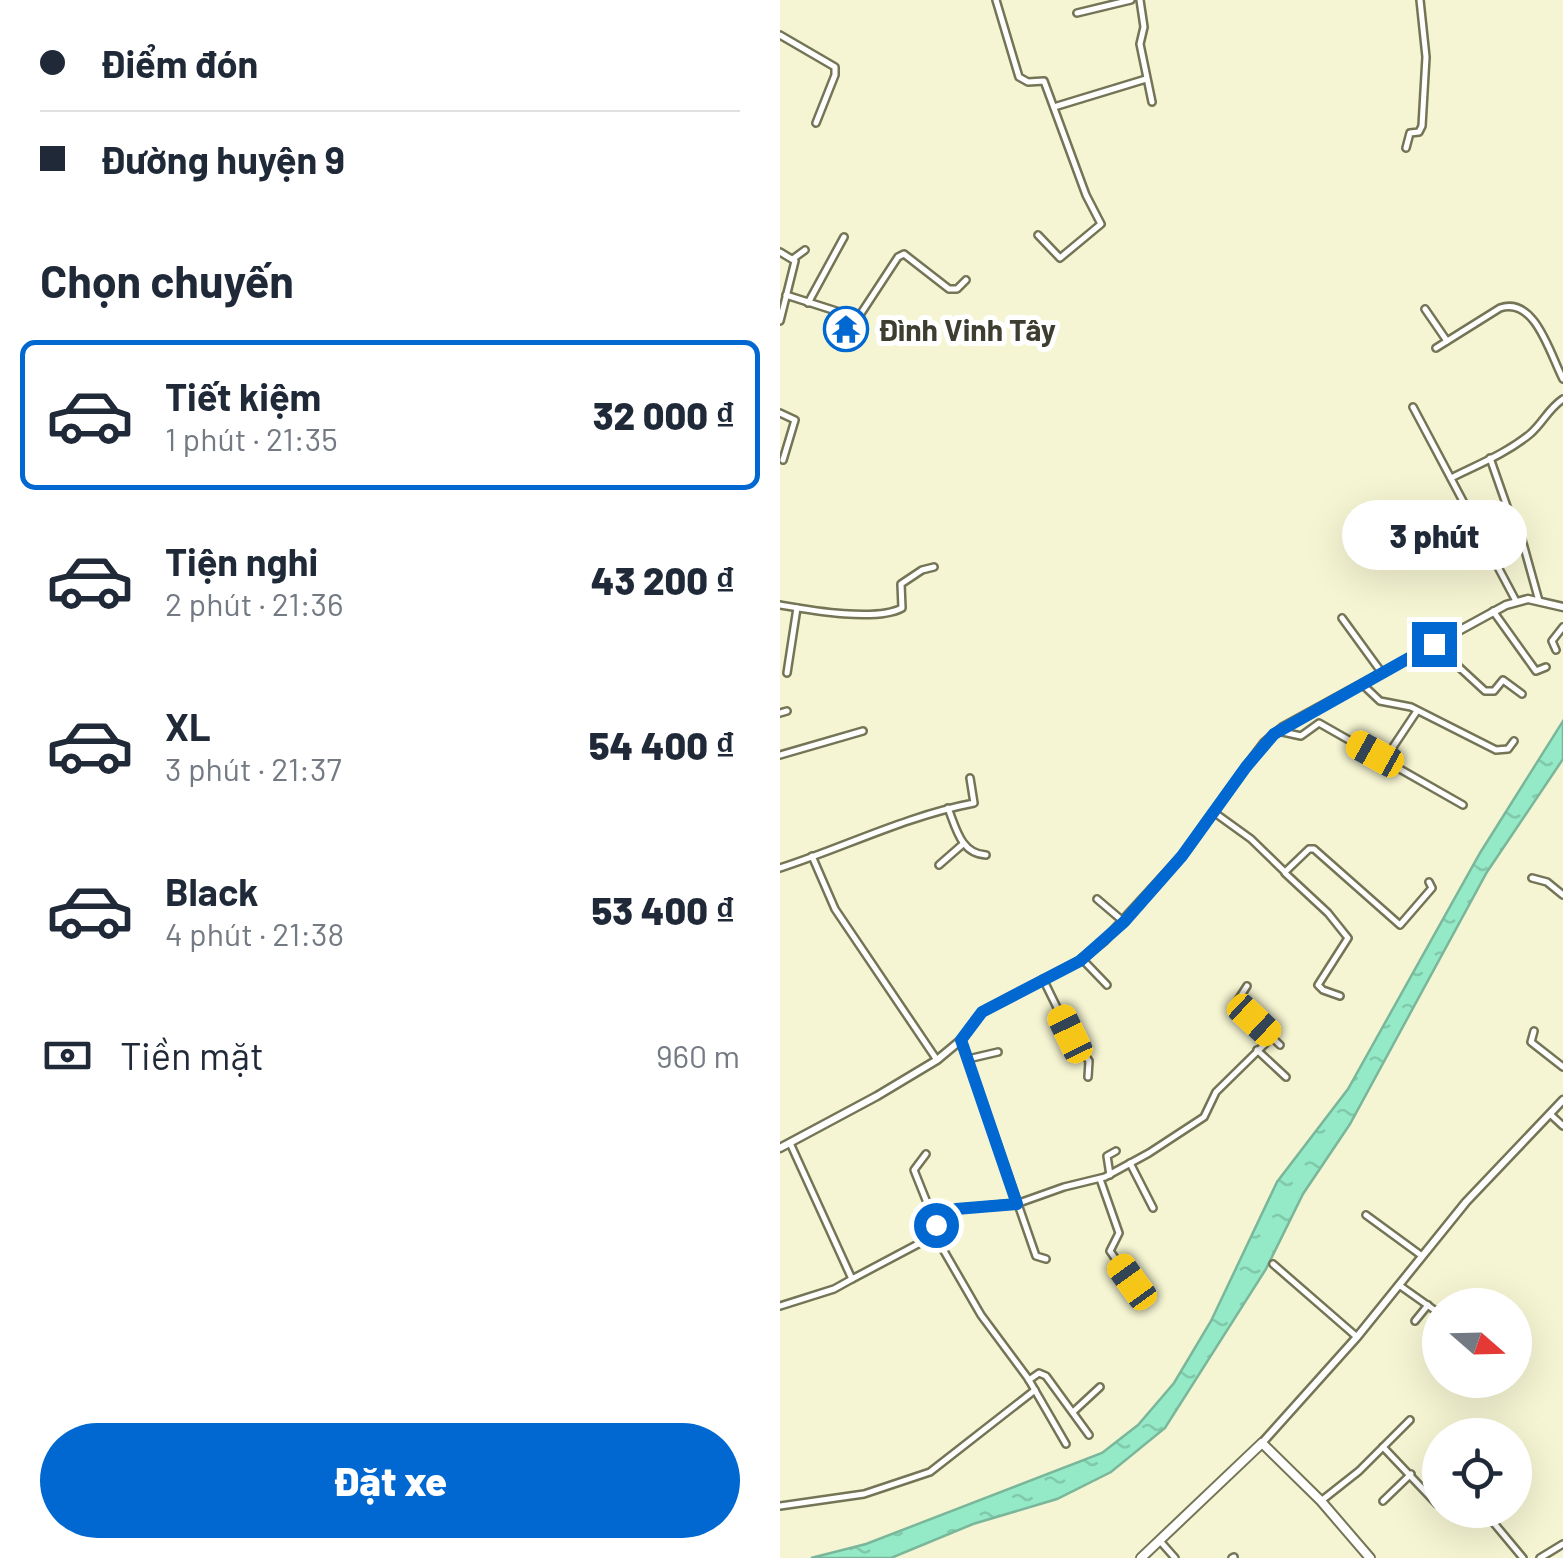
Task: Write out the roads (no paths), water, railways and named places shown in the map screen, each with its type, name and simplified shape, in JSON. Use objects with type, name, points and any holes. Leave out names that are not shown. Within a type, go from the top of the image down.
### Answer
[{"type":"main road","points":[[1141,1558],[1262,1443],[1370,1558]]},
{"type":"street","points":[[996,0],[1020,76],[1028,82],[1044,81],[1100,224],[1060,258],[1038,235]]},
{"type":"street","points":[[1076,13],[1131,0]]},
{"type":"street","points":[[1140,0],[1144,30],[1140,44],[1152,102]]},
{"type":"street","points":[[1406,148],[1410,133],[1419,132],[1422,126],[1426,57],[1420,0]]},
{"type":"street","points":[[780,34],[834,67],[835,76],[816,123]]},
{"type":"street","points":[[1054,107],[1148,79]]},
{"type":"street","points":[[808,303],[844,237]]},
{"type":"street","points":[[780,321],[794,258],[806,250]]},
{"type":"street","points":[[780,252],[794,258]]},
{"type":"street","points":[[786,295],[858,318],[904,254],[949,289],[957,289],[966,280]]},
{"type":"street","points":[[1436,348],[1504,306],[1520,307],[1530,314],[1563,379]]},
{"type":"street","points":[[1425,308],[1447,341]]},
{"type":"street","points":[[1451,478],[1531,433],[1549,408],[1563,399]]},
{"type":"street","points":[[1413,407],[1516,601]]},
{"type":"street","points":[[780,413],[795,420],[783,460]]},
{"type":"street","points":[[1490,458],[1510,515],[1519,529],[1539,601]]},
{"type":"street","points":[[780,605],[870,614],[896,612],[902,608],[901,584],[934,567]]},
{"type":"street","points":[[780,1148],[937,1060],[961,1040],[982,1012],[1082,959],[1124,922],[1216,813],[1246,767],[1278,731],[1516,601],[1539,601],[1563,608]]},
{"type":"street","points":[[787,673],[797,608]]},
{"type":"street","points":[[1494,611],[1532,667],[1539,672],[1546,667]]},
{"type":"street","points":[[1342,618],[1382,673]]},
{"type":"street","points":[[1556,650],[1552,641],[1563,627]]},
{"type":"street","points":[[1434,644],[1485,691],[1494,691],[1503,680],[1522,694]]},
{"type":"street","points":[[1362,684],[1380,701],[1444,721],[1496,750],[1508,749],[1514,741]]},
{"type":"street","points":[[1394,756],[1393,747],[1417,711]]},
{"type":"street","points":[[1278,731],[1299,736],[1319,723],[1463,805]]},
{"type":"street","points":[[780,755],[863,731]]},
{"type":"street","points":[[780,868],[975,802],[970,778]]},
{"type":"street","points":[[948,808],[963,844],[975,854],[986,855]]},
{"type":"street","points":[[1216,813],[1256,843],[1328,913],[1348,938],[1318,985],[1340,996]]},
{"type":"street","points":[[939,864],[963,844]]},
{"type":"street","points":[[1285,872],[1314,849],[1402,925],[1432,888],[1429,882]]},
{"type":"street","points":[[812,856],[835,909],[937,1060]]},
{"type":"street","points":[[1532,878],[1539,877],[1563,896]]},
{"type":"street","points":[[1097,899],[1124,922]]},
{"type":"street","points":[[1082,959],[1107,985]]},
{"type":"street","points":[[1043,979],[1070,1034],[1089,1060],[1088,1076]]},
{"type":"street","points":[[1247,986],[1236,1003],[1280,1045]]},
{"type":"street","points":[[1534,1031],[1531,1042],[1563,1066]]},
{"type":"street","points":[[780,1306],[834,1289],[920,1243],[956,1209],[1017,1204],[1110,1175],[1204,1117],[1216,1092],[1272,1037]]},
{"type":"street","points":[[961,1040],[1036,1256],[1046,1259]]},
{"type":"street","points":[[1257,1050],[1286,1077]]},
{"type":"street","points":[[968,1059],[998,1052]]},
{"type":"street","points":[[1262,1443],[1357,1337],[1466,1202],[1563,1100]]},
{"type":"street","points":[[1550,1114],[1563,1126]]},
{"type":"street","points":[[790,1143],[852,1279]]},
{"type":"street","points":[[1110,1175],[1107,1156],[1116,1151]]},
{"type":"street","points":[[926,1154],[914,1170],[934,1228],[981,1315],[1036,1390],[1066,1444]]},
{"type":"street","points":[[1130,1163],[1153,1208]]},
{"type":"street","points":[[1100,1179],[1119,1233],[1110,1250],[1132,1282]]},
{"type":"street","points":[[1366,1215],[1422,1256]]},
{"type":"street","points":[[1273,1264],[1357,1337]]},
{"type":"street","points":[[1399,1285],[1422,1301]]},
{"type":"street","points":[[1415,1321],[1422,1312]]},
{"type":"street","points":[[1029,1380],[1042,1373],[1089,1435]]},
{"type":"street","points":[[1073,1412],[1100,1387]]},
{"type":"street","points":[[780,1506],[864,1494],[930,1472],[1036,1390]]},
{"type":"street","points":[[1320,1501],[1410,1420]]},
{"type":"street","points":[[1383,1447],[1422,1486]]},
{"type":"street","points":[[1384,1501],[1411,1474]]},
{"type":"street","points":[[1498,1528],[1523,1558]]},
{"type":"street","points":[[1158,1539],[1175,1558]]},
{"type":"street","points":[[1540,1558],[1563,1544]]},
{"type":"water","points":[[1563,721],[1563,759],[1487,872],[1350,1124],[1303,1194],[1266,1269],[1165,1428],[1111,1472],[1057,1499],[973,1524],[891,1558],[811,1558],[866,1544],[1102,1453],[1138,1425],[1174,1383],[1211,1321],[1277,1182],[1348,1089],[1480,853]]},
{"type":"place","name":"Đình Vinh Tây","points":[[846,329]]}]
